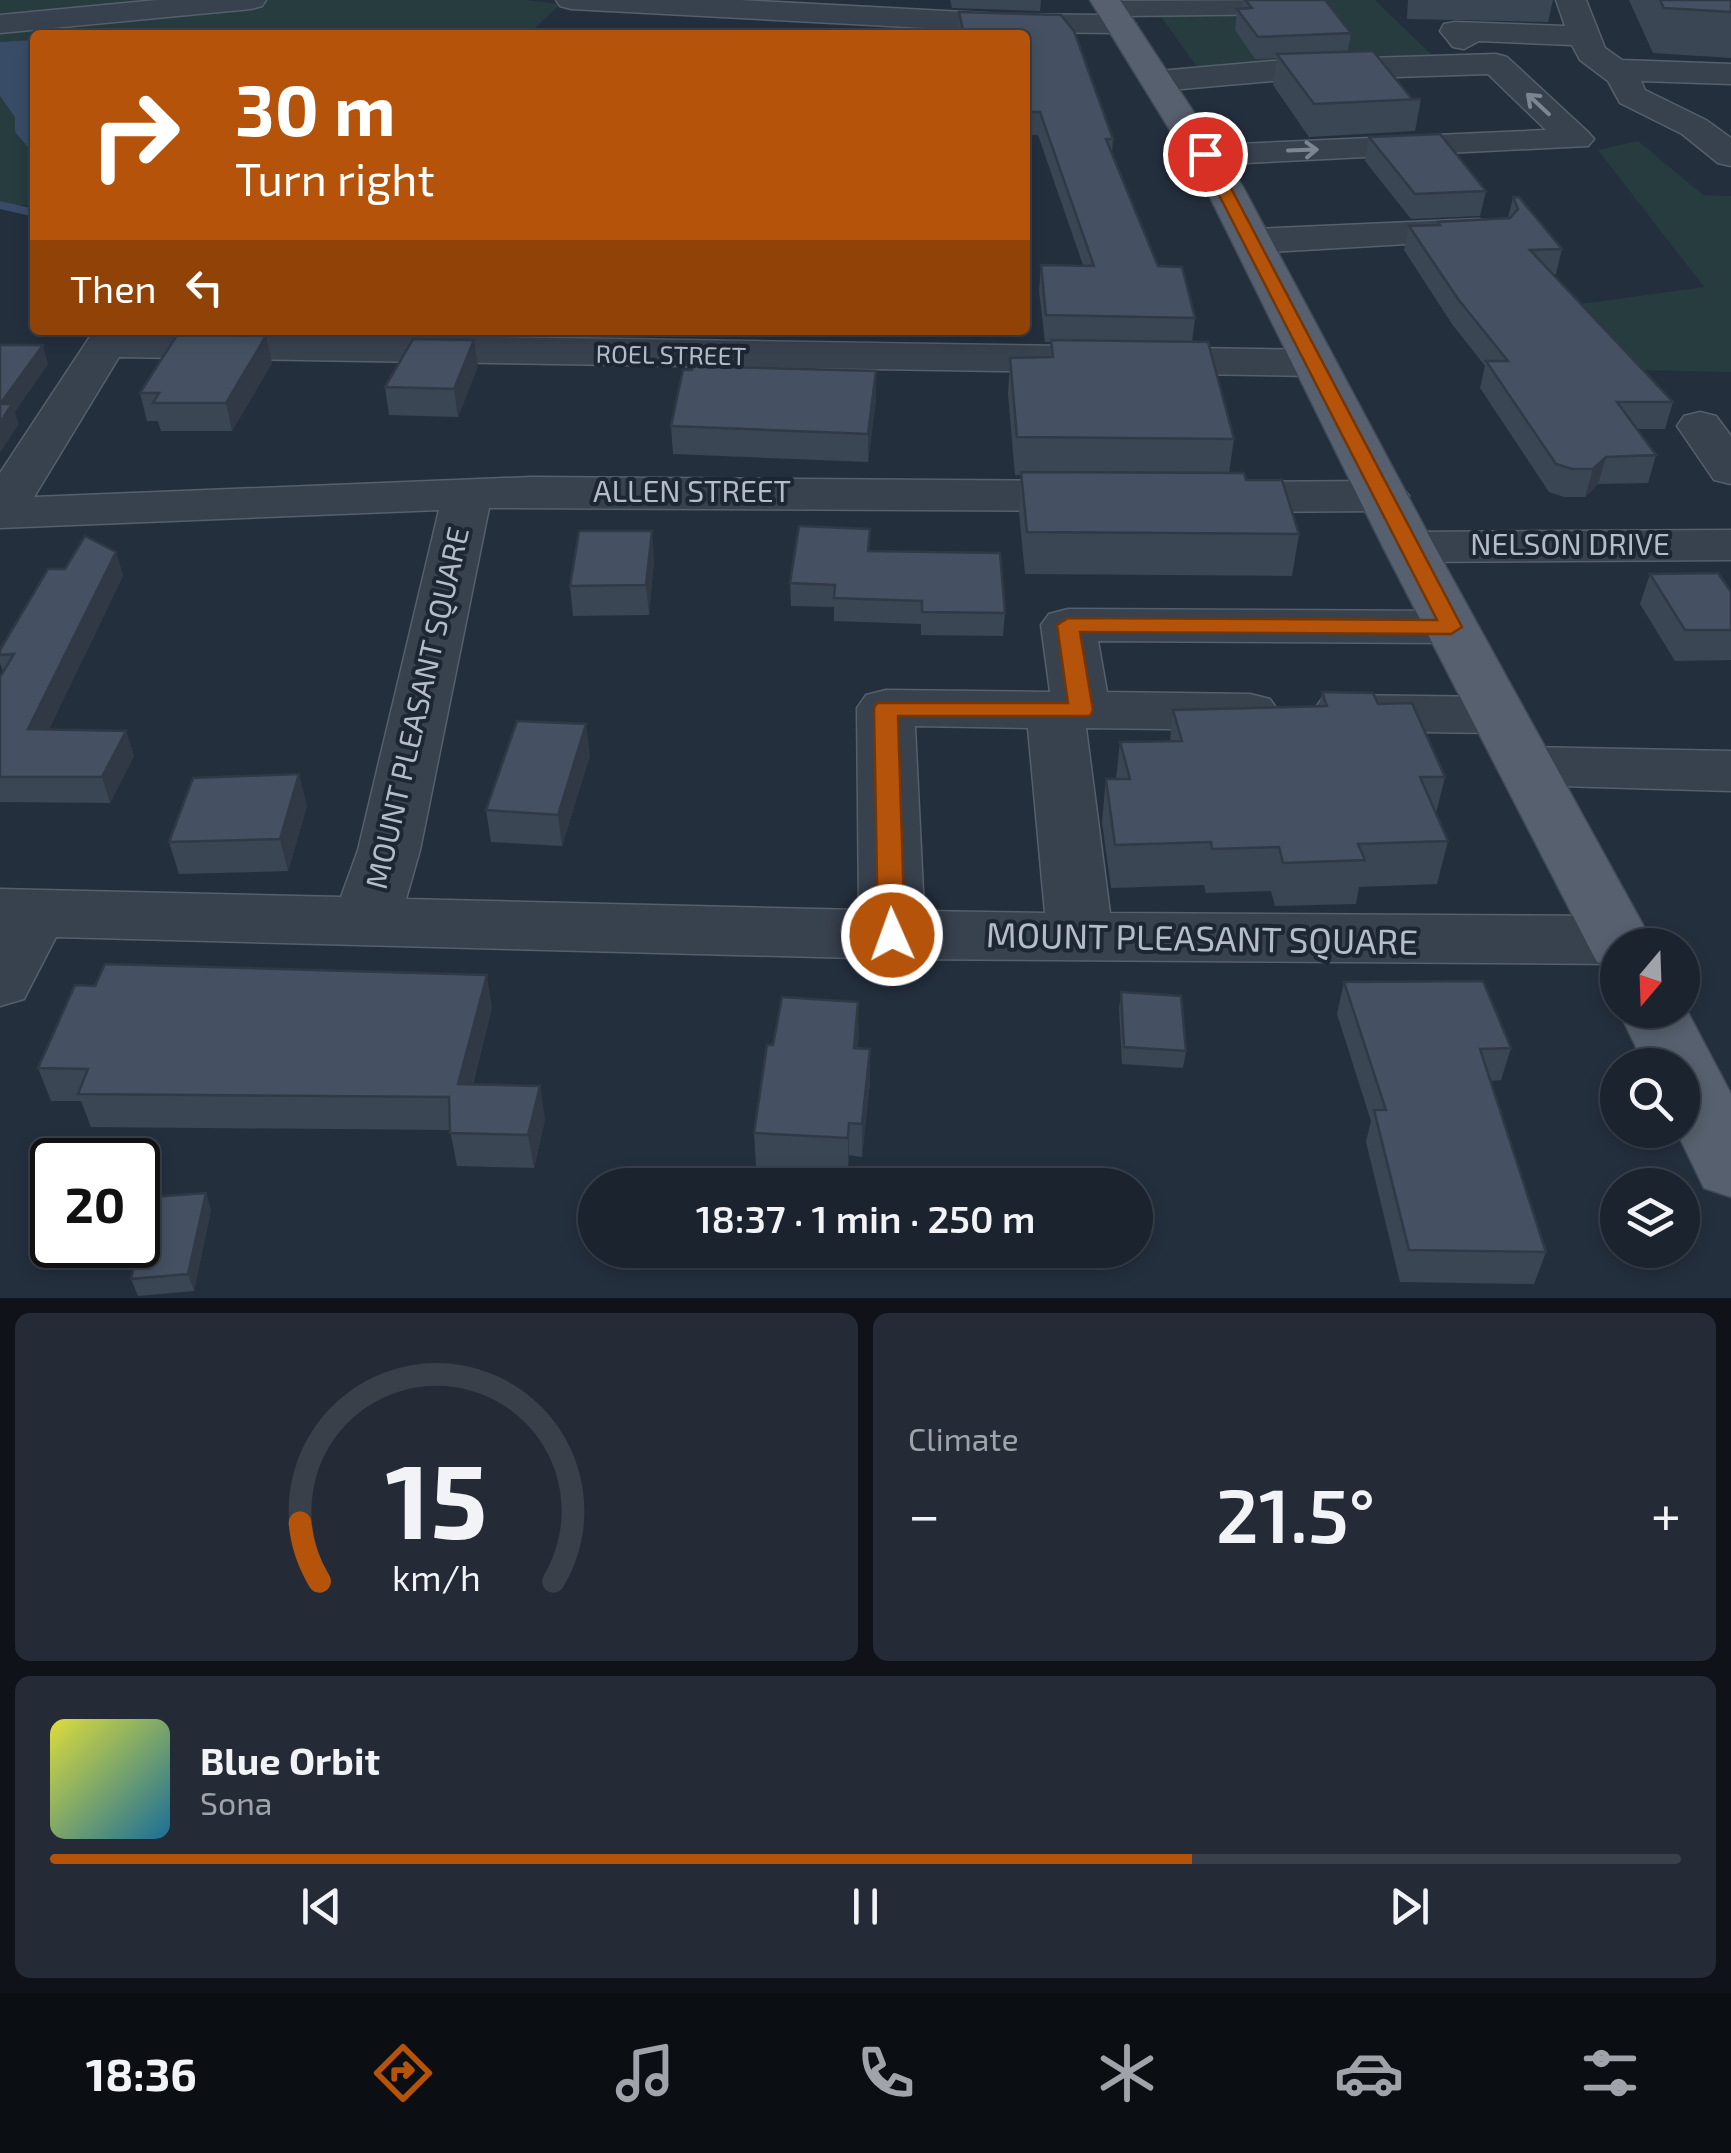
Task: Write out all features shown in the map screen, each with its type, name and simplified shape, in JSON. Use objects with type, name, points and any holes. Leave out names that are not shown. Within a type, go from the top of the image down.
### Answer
[{"type":"main road","points":[[1112,10],[1205,154],[1408,547],[1613,928]]},
{"type":"main road","points":[[1700,1103],[1731,1166]]},
{"type":"street","points":[[0,24],[251,0]]},
{"type":"street","points":[[571,0],[1002,22],[1112,10],[1295,5],[1293,0]]},
{"type":"street","points":[[1570,0],[1593,56],[1615,70],[1638,100],[1680,121],[1731,155]]},
{"type":"street","points":[[1476,52],[1455,32],[1584,36]]},
{"type":"street","points":[[1159,81],[1273,72],[1496,64],[1576,139],[1205,154]]},
{"type":"street","points":[[1402,67],[1430,92]]},
{"type":"street","points":[[1615,70],[1731,74]]},
{"type":"street","points":[[1680,121],[1699,112],[1683,72]]},
{"type":"street","points":[[1457,118],[1484,143]]},
{"type":"street","points":[[1252,241],[1490,231]]},
{"type":"street","name":"ROEL STREET","points":[[0,512],[106,344],[1314,363]]},
{"type":"street","points":[[1716,426],[1731,470]]},
{"type":"street","name":"ALLEN STREET","points":[[0,512],[467,494],[656,491],[1384,496]]},
{"type":"street","name":"MOUNT PLEASANT SQUARE","points":[[366,921],[389,850],[467,494]]},
{"type":"street","name":"NELSON DRIVE","points":[[1408,547],[1731,546]]},
{"type":"street","points":[[1080,938],[1068,710],[1068,625],[1451,627]]},
{"type":"street","points":[[892,935],[886,708],[1498,716]]},
{"type":"street","points":[[1526,766],[1731,771]]},
{"type":"street","points":[[0,981],[18,912]]},
{"type":"street","name":"MOUNT PLEASANT SQUARE","points":[[18,912],[892,935],[1600,942]]},
{"type":"green space","points":[[0,0],[527,0],[560,4],[533,30],[30,30],[30,205],[0,205]]},
{"type":"green space","points":[[1149,0],[1375,0],[1437,60],[1200,71]]},
{"type":"green space","points":[[1638,141],[1703,195],[1731,196],[1731,372],[1636,370],[1581,304],[1704,287],[1598,150]]},
{"type":"water","points":[[30,40],[30,149],[15,132],[15,117],[0,96],[0,42]]},
{"type":"building","points":[[1245,0],[1325,0],[1351,33],[1258,37],[1237,9],[1252,8]]},
{"type":"building","points":[[1660,0],[1731,0],[1731,12],[1664,8]]},
{"type":"building","points":[[959,12],[1061,15],[1074,31],[1113,139],[1106,139],[1158,266],[1182,267],[1195,318],[1046,315],[1041,265],[1094,266],[1040,112],[1030,112],[1030,30],[963,30]]},
{"type":"building","points":[[1373,51],[1412,99],[1421,99],[1314,104],[1277,54]]},
{"type":"building","points":[[1440,134],[1486,191],[1415,194],[1369,137]]},
{"type":"building","points":[[1513,197],[1519,197],[1562,249],[1530,250],[1673,402],[1617,402],[1656,455],[1606,457],[1593,469],[1556,464],[1486,361],[1508,361],[1458,299],[1409,226],[1510,218],[1518,209]]},
{"type":"building","points":[[177,335],[266,336],[226,403],[153,403],[159,393],[140,393]]},
{"type":"building","points":[[413,339],[474,340],[454,389],[385,387]]},
{"type":"building","points":[[1051,340],[1208,342],[1234,439],[1017,437],[1010,358],[1053,357]]},
{"type":"building","points":[[0,345],[43,345],[0,404]]},
{"type":"building","points":[[692,366],[876,371],[868,434],[671,426],[683,370],[692,370]]},
{"type":"building","points":[[0,404],[12,404],[0,423]]},
{"type":"building","points":[[1021,472],[1244,473],[1246,480],[1282,480],[1299,534],[1027,532]]},
{"type":"building","points":[[799,526],[870,529],[868,551],[1000,553],[1005,613],[922,612],[922,601],[834,598],[835,585],[790,583]]},
{"type":"building","points":[[579,531],[652,531],[646,585],[570,586]]},
{"type":"building","points":[[85,536],[116,552],[28,729],[126,731],[102,777],[0,777],[0,677],[14,654],[0,655],[0,650],[48,569],[65,569]]},
{"type":"building","points":[[1718,573],[1731,592],[1731,630],[1685,630],[1650,574]]},
{"type":"building","points":[[1322,692],[1373,693],[1378,704],[1412,703],[1445,777],[1420,777],[1448,841],[1358,844],[1365,860],[1283,863],[1279,847],[1212,849],[1211,842],[1115,845],[1106,779],[1130,779],[1120,742],[1182,741],[1173,710],[1327,706]]},
{"type":"building","points":[[517,721],[586,724],[558,815],[486,810]]},
{"type":"building","points":[[299,774],[280,839],[169,842],[193,778]]},
{"type":"building","points":[[105,964],[487,975],[458,1084],[540,1086],[528,1135],[450,1133],[449,1097],[78,1094],[88,1069],[38,1068],[75,985],[95,986]]},
{"type":"building","points":[[1483,981],[1511,1048],[1480,1049],[1546,1252],[1409,1250],[1374,1110],[1386,1110],[1344,982]]},
{"type":"building","points":[[1121,992],[1181,996],[1186,1051],[1124,1047]]},
{"type":"building","points":[[782,997],[858,1002],[854,1048],[870,1049],[862,1124],[849,1123],[848,1138],[754,1133],[767,1045],[773,1045]]},
{"type":"building","points":[[206,1193],[188,1274],[131,1279],[134,1268],[160,1268],[160,1196]]},
{"type":"waterway","points":[[0,205],[30,212]]},
{"type":"route","points":[[892,935],[886,708],[1082,710],[1068,625],[1451,627],[1205,154]]}]
